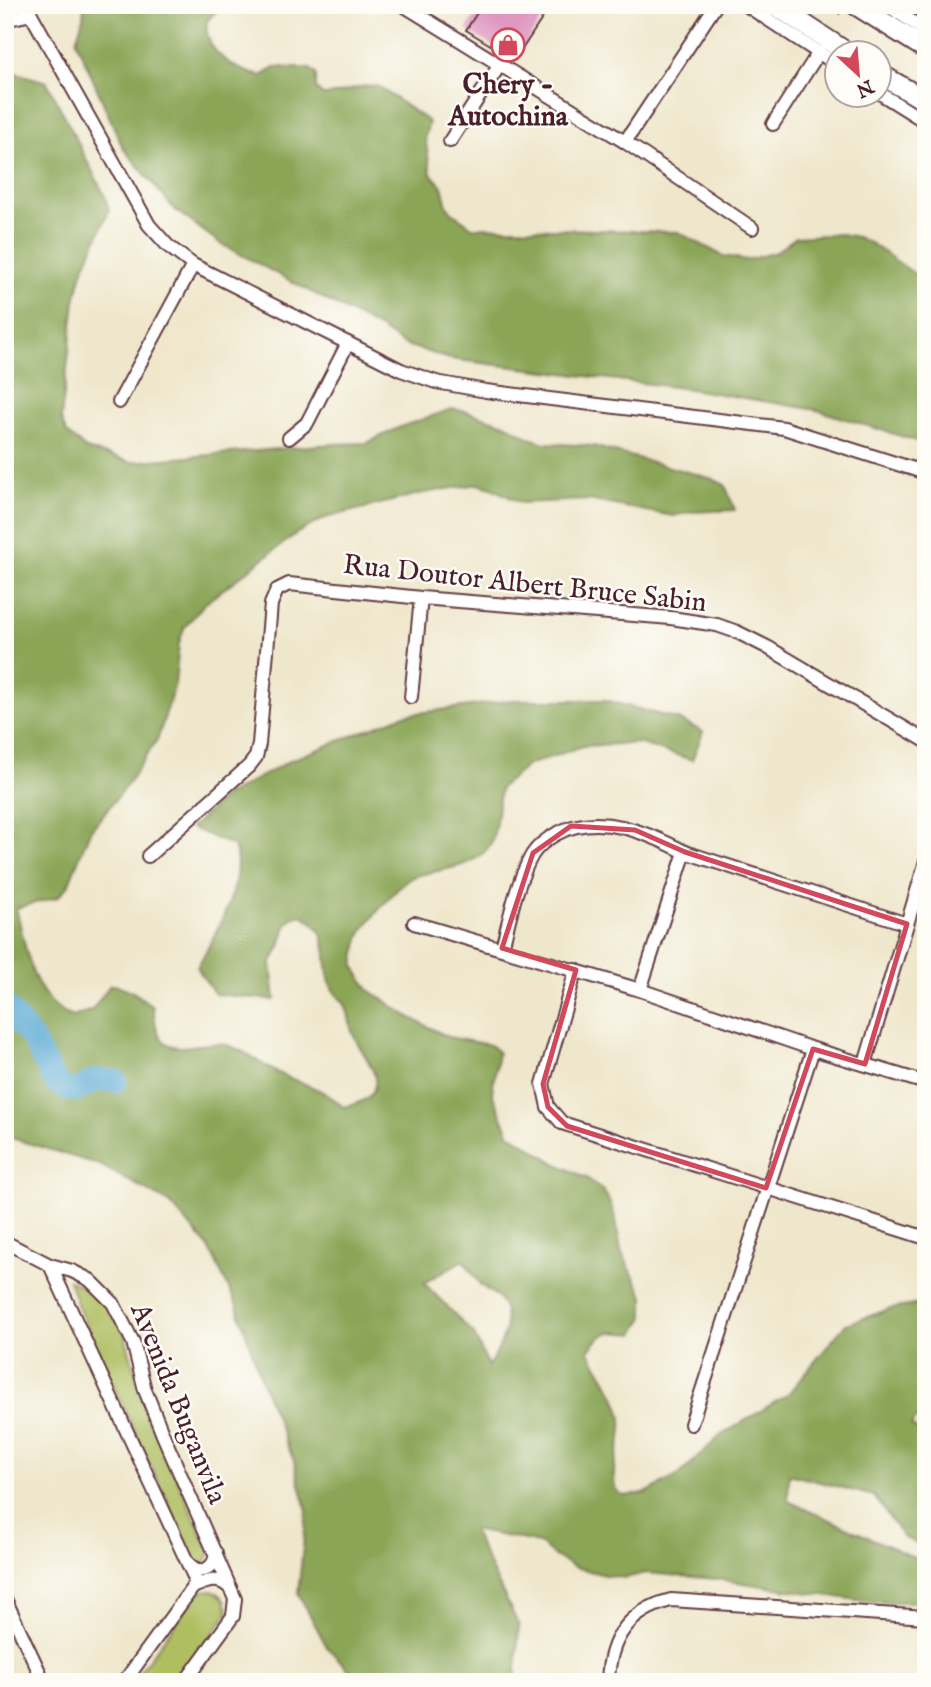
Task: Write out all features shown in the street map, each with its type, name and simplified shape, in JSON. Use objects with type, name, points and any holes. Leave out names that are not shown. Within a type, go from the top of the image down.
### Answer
[{"type":"highway","points":[[775,5],[825,38]]},
{"type":"highway","points":[[871,8],[926,49]]},
{"type":"highway","points":[[892,80],[926,101]]},
{"type":"street","points":[[403,5],[625,142],[752,228]]},
{"type":"street","points":[[625,142],[716,5]]},
{"type":"street","points":[[746,5],[822,54]]},
{"type":"street","points":[[871,8],[912,22]]},
{"type":"street","points":[[871,8],[912,22],[926,31]]},
{"type":"street","points":[[5,20],[30,10],[149,225],[168,247],[194,265],[401,370],[436,382],[486,391],[784,428],[926,473]]},
{"type":"street","points":[[773,124],[819,52]]},
{"type":"street","points":[[450,141],[499,66]]},
{"type":"street","points":[[892,101],[926,122]]},
{"type":"street","points":[[119,402],[194,265]]},
{"type":"street","points":[[289,438],[307,423],[348,343]]},
{"type":"street","name":"Rua Doutor Albert Bruce Sabin","points":[[148,856],[256,757],[271,604],[277,590],[299,583],[421,598],[671,618],[717,625],[767,647],[926,741]]},
{"type":"street","points":[[411,697],[421,598]]},
{"type":"street","points":[[502,948],[519,885],[533,853],[550,838],[571,826],[610,825],[635,830],[685,852],[907,924]]},
{"type":"street","points":[[640,990],[685,852]]},
{"type":"street","points":[[865,1065],[926,861]]},
{"type":"street","points":[[414,923],[576,970],[813,1049],[926,1083]]},
{"type":"street","points":[[576,970],[543,1084],[548,1107],[557,1119],[567,1126],[926,1238]]},
{"type":"street","points":[[691,1424],[813,1049]]},
{"type":"street","name":"Avenida Buganvila","points":[[5,1242],[50,1265],[72,1271],[90,1280],[102,1290],[121,1317],[133,1342],[145,1390],[232,1591]]},
{"type":"street","name":"Avenida Buganvila","points":[[50,1265],[192,1576]]},
{"type":"street","points":[[124,1682],[195,1570],[205,1570],[213,1564],[216,1553]]},
{"type":"street","points":[[185,1682],[233,1616],[235,1605],[232,1591],[226,1584],[192,1576]]},
{"type":"street","points":[[5,1599],[44,1682]]},
{"type":"street","points":[[608,1682],[608,1666],[622,1632],[636,1615],[651,1605],[671,1600],[926,1617]]},
{"type":"highlighted area","points":[[571,826],[635,830],[685,852],[907,924],[865,1064],[813,1049],[766,1188],[567,1126],[548,1107],[543,1084],[576,970],[502,948],[533,853]]},
{"type":"green space","points":[[84,5],[222,5],[207,21],[207,32],[215,50],[231,64],[261,76],[277,67],[310,69],[316,74],[316,89],[323,95],[366,86],[379,87],[429,122],[425,137],[431,174],[442,186],[447,206],[472,227],[678,232],[723,256],[747,260],[776,252],[796,237],[841,234],[872,244],[926,282],[926,444],[817,410],[690,389],[450,359],[403,344],[379,328],[221,244],[174,209],[123,148],[76,41]]},
{"type":"green space","points":[[17,73],[47,82],[105,196],[109,211],[82,272],[75,301],[61,419],[66,432],[86,449],[131,462],[367,443],[398,428],[452,409],[505,424],[545,443],[593,446],[713,479],[725,485],[735,510],[690,512],[673,516],[588,500],[521,503],[478,484],[423,493],[325,518],[297,533],[204,604],[184,628],[179,643],[175,684],[158,738],[127,785],[90,831],[68,886],[58,897],[16,908],[27,955],[39,985],[58,1009],[73,1017],[92,1010],[110,985],[123,987],[153,1007],[159,1035],[165,1042],[178,1047],[216,1043],[230,1046],[276,1072],[320,1090],[343,1107],[355,1104],[366,1099],[373,1091],[374,1073],[353,1034],[346,1007],[331,986],[323,938],[312,922],[302,915],[292,918],[286,926],[271,964],[275,1000],[215,994],[197,968],[227,908],[236,876],[237,860],[234,846],[191,828],[224,797],[291,760],[404,715],[513,700],[605,700],[680,720],[703,732],[692,760],[638,743],[583,746],[528,765],[501,787],[496,826],[490,845],[474,860],[406,881],[364,929],[358,942],[354,966],[369,990],[411,1018],[448,1037],[490,1045],[498,1052],[492,1093],[509,1133],[557,1164],[587,1178],[603,1191],[609,1200],[616,1220],[621,1251],[644,1297],[644,1317],[634,1334],[608,1333],[588,1350],[620,1411],[622,1429],[614,1481],[616,1490],[624,1496],[646,1493],[679,1475],[720,1436],[788,1394],[846,1324],[890,1309],[926,1303],[926,1408],[911,1425],[926,1437],[926,1548],[903,1537],[874,1496],[789,1474],[788,1501],[926,1563],[926,1602],[871,1602],[716,1579],[646,1573],[625,1578],[605,1575],[574,1567],[531,1541],[472,1530],[519,1626],[515,1682],[353,1682],[350,1671],[327,1647],[298,1593],[307,1511],[294,1461],[267,1396],[236,1303],[209,1248],[170,1203],[100,1165],[5,1136],[5,98]],"holes":[[[463,1260],[479,1283],[500,1300],[506,1317],[504,1334],[488,1366],[474,1334],[424,1283]]]},
{"type":"green space","points":[[69,1280],[96,1294],[108,1306],[125,1335],[144,1405],[210,1553],[205,1563],[200,1564],[194,1559],[78,1307]]},
{"type":"green space","points":[[212,1590],[224,1599],[228,1613],[178,1682],[132,1682],[196,1596],[203,1591]]},
{"type":"building","name":"Chery - Autochina","points":[[482,5],[551,5],[515,60],[466,30]]},
{"type":"waterway","points":[[5,1006],[32,1038],[58,1084],[68,1090],[78,1090],[95,1080],[116,1081]]},
{"type":"place","name":"Chery - Autochina","points":[[508,45]]}]
